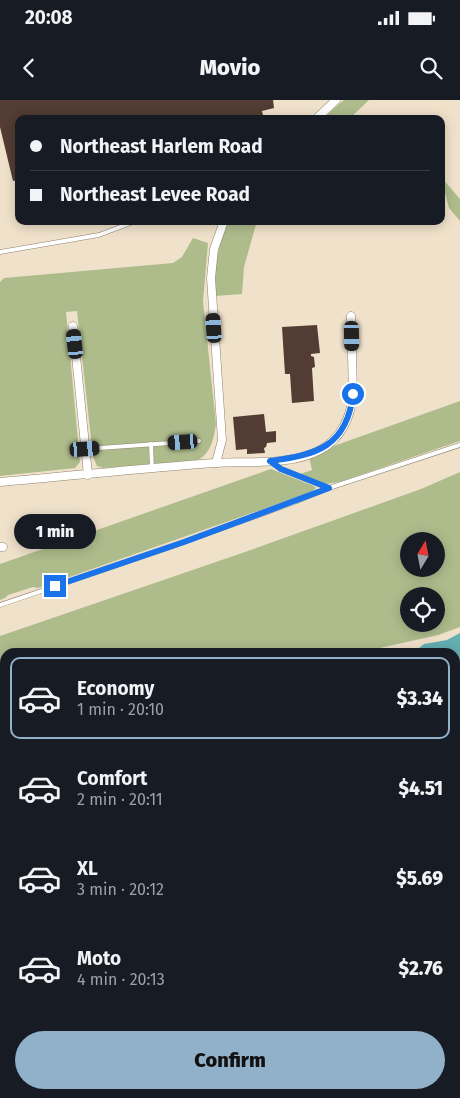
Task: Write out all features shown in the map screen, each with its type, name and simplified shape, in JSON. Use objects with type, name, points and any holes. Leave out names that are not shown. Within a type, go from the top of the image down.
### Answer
[{"type":"street","points":[[320,115],[336,100]]},
{"type":"street","points":[[216,463],[222,440],[210,278],[214,250],[223,225]]},
{"type":"street","points":[[0,482],[216,463],[270,461],[299,457],[320,450],[340,432],[349,417],[353,394],[351,316]]},
{"type":"street","points":[[73,326],[88,475]]},
{"type":"lane","points":[[0,252],[100,235],[126,225]]},
{"type":"lane","points":[[85,449],[199,441]]},
{"type":"lane","points":[[152,444],[152,469]]},
{"type":"lane","points":[[0,605],[165,549],[329,488],[460,445]]},
{"type":"lane","points":[[270,461],[281,469],[329,488]]},
{"type":"green space","points":[[344,100],[369,100],[353,115],[327,115]]},
{"type":"green space","points":[[445,182],[460,199],[460,221],[449,208],[445,192]]},
{"type":"green space","points":[[227,225],[256,225],[244,267],[242,294],[215,296],[217,258]]},
{"type":"green space","points":[[193,238],[208,243],[203,301],[216,424],[213,440],[206,453],[198,460],[103,468],[97,466],[93,457],[77,311],[66,312],[80,462],[75,468],[0,476],[0,282],[4,278],[173,263],[182,257]]},
{"type":"green space","points":[[460,401],[460,441],[339,482],[326,484],[300,474],[312,470],[309,457],[331,447]]},
{"type":"green space","points":[[271,469],[316,488],[312,492],[38,588],[33,587],[8,595],[0,600],[0,564]]},
{"type":"green space","points":[[460,472],[460,627],[438,635],[380,648],[0,648],[0,636],[248,551],[421,489]]},
{"type":"water","points":[[460,633],[460,648],[419,648],[424,644],[447,640]]},
{"type":"building","points":[[0,100],[273,100],[274,108],[262,111],[263,115],[15,115],[15,181],[13,181],[0,127]]},
{"type":"building","points":[[317,325],[320,353],[311,354],[314,357],[315,367],[312,368],[314,401],[292,403],[290,374],[285,374],[282,327]]},
{"type":"building","points":[[264,414],[266,432],[276,431],[276,442],[267,443],[264,448],[265,453],[247,454],[247,449],[236,450],[233,417]]},
{"type":"route","points":[[55,586],[184,542],[329,488],[281,469],[270,461],[310,454],[330,443],[349,417],[353,394]]}]
